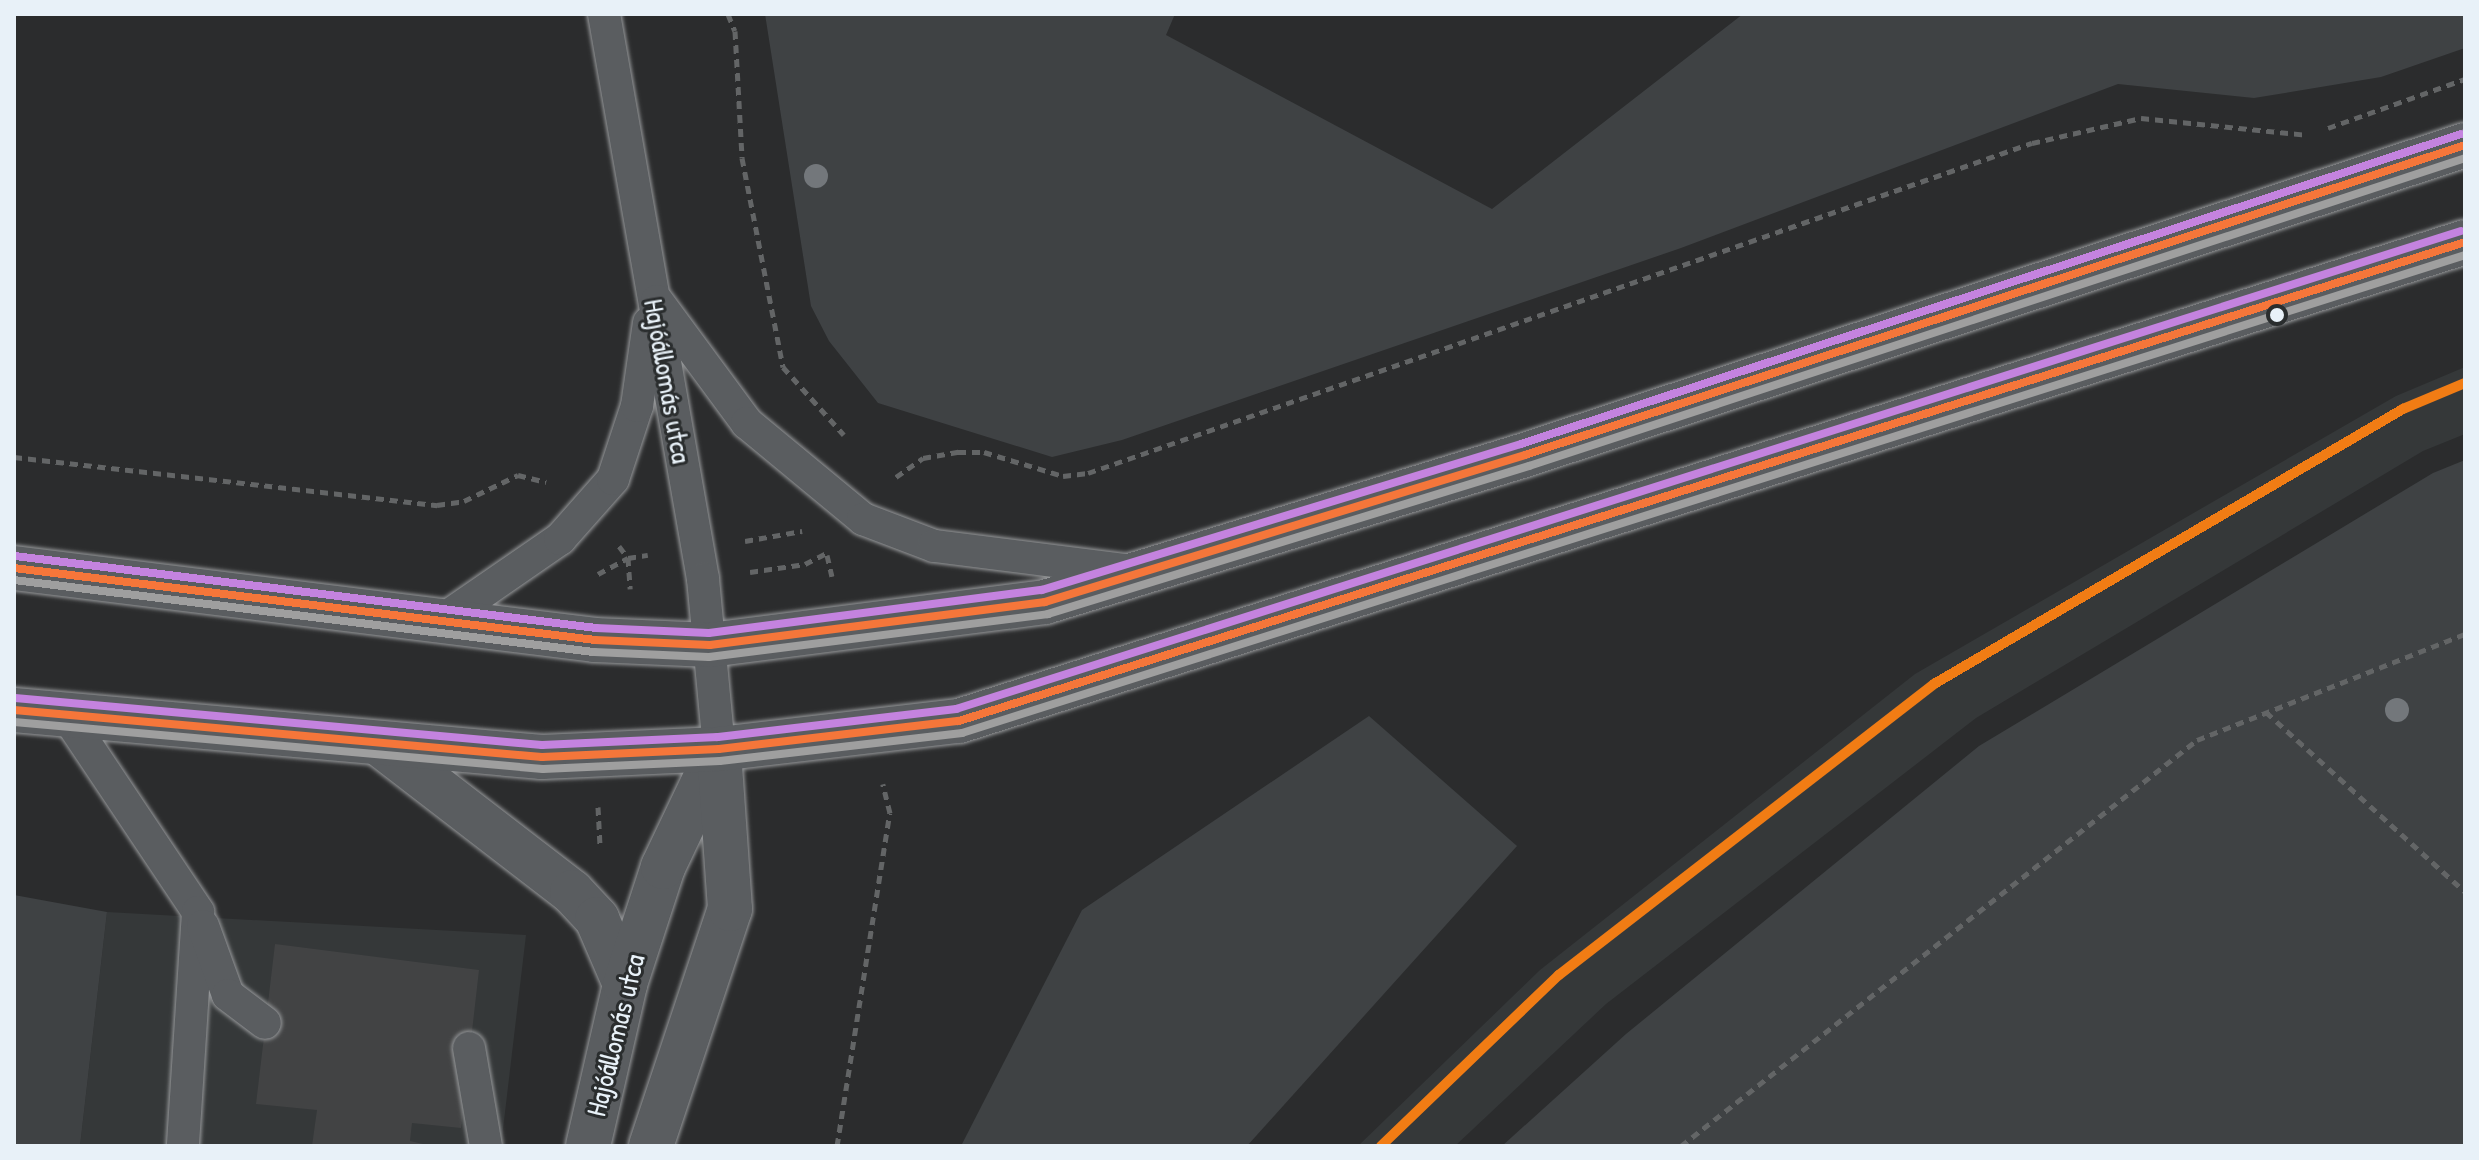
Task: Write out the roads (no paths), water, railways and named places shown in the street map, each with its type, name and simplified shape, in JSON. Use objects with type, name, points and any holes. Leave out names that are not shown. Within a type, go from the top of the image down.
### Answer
[{"type":"main road","points":[[14,568],[595,640],[710,645],[1018,607],[1151,573],[2465,145]]},
{"type":"main road","points":[[14,710],[542,757],[719,749],[959,721],[2465,242]]},
{"type":"main road","points":[[381,745],[572,892],[597,919],[625,984]]},
{"type":"main road","name":"Hajóállomás utca","points":[[588,1146],[625,984],[663,867],[719,749]]},
{"type":"main road","name":"Hajóállomás utca","points":[[651,1146],[730,909],[719,749]]},
{"type":"lane","name":"Hajóállomás utca","points":[[604,14],[700,564],[719,749]]},
{"type":"lane","points":[[654,296],[747,423],[863,519],[934,546],[1151,573]]},
{"type":"lane","points":[[441,621],[560,539],[613,479],[637,406],[654,296]]},
{"type":"lane","points":[[67,716],[198,912],[228,995],[265,1023]]},
{"type":"lane","points":[[181,1145],[198,912]]},
{"type":"lane","points":[[469,1048],[486,1146]]}]
